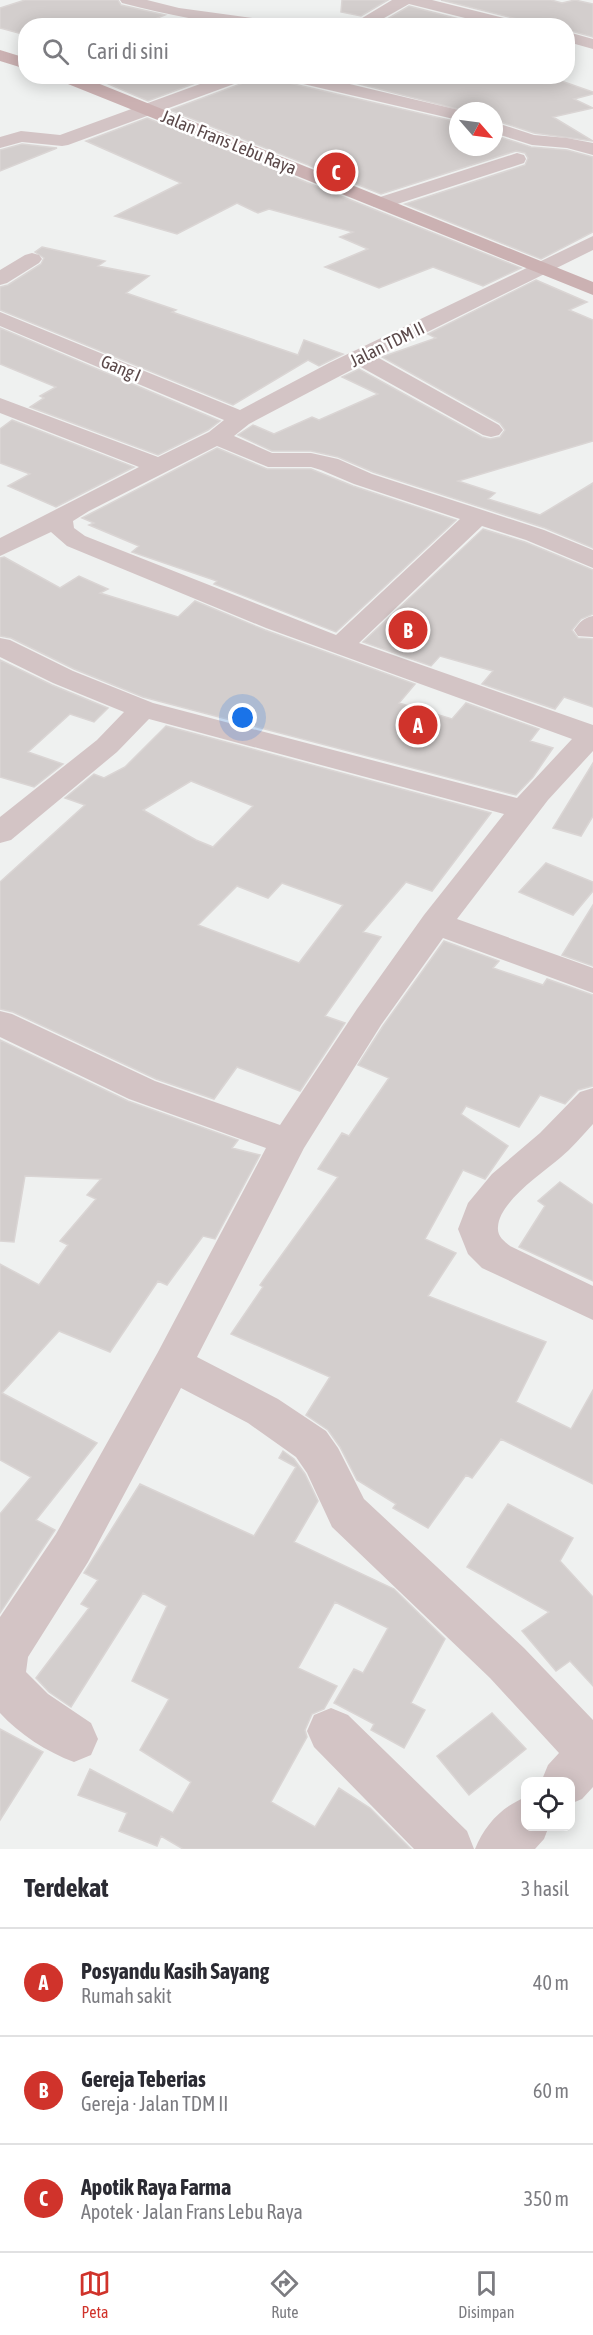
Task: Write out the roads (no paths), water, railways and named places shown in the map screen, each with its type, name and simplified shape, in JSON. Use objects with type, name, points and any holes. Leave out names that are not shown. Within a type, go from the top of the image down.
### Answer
[{"type":"main road","points":[[0,55],[18,61]]},
{"type":"main road","name":"Jalan Frans Lebu Raya","points":[[84,84],[593,289]]},
{"type":"street","points":[[131,0],[179,13],[216,18]]},
{"type":"street","points":[[374,18],[404,0]]},
{"type":"street","points":[[413,0],[486,18]]},
{"type":"street","points":[[575,39],[593,44]]},
{"type":"street","points":[[0,143],[21,136],[62,141],[218,84]]},
{"type":"street","points":[[326,84],[449,113]]},
{"type":"street","points":[[503,130],[532,140],[567,143],[593,149]]},
{"type":"street","points":[[381,203],[517,159]]},
{"type":"street","name":"Jalan TDM II","points":[[0,548],[159,466],[360,357],[593,242]]},
{"type":"street","points":[[0,279],[32,259]]},
{"type":"street","name":"Gang I","points":[[0,318],[231,427],[268,460],[311,460],[329,464],[363,479],[534,535],[593,560]]},
{"type":"street","points":[[360,357],[491,430]]},
{"type":"street","points":[[0,405],[159,466]]},
{"type":"street","points":[[340,646],[478,516]]},
{"type":"street","points":[[60,518],[59,527],[63,533],[76,541],[340,646],[514,705],[590,740],[525,810],[436,923],[369,1017],[288,1143],[173,1364],[72,1548],[4,1640],[2,1671],[10,1690],[36,1714],[74,1739]]},
{"type":"street","points":[[0,646],[63,677],[143,710],[525,810]]},
{"type":"street","points":[[0,833],[107,746],[143,710]]},
{"type":"street","points":[[436,923],[593,981]]},
{"type":"street","points":[[0,1023],[142,1090],[288,1143]]},
{"type":"street","points":[[593,1101],[547,1148],[511,1176],[481,1214],[477,1233],[484,1249],[496,1257],[593,1304]]},
{"type":"street","points":[[173,1364],[262,1411],[311,1444],[323,1461],[348,1513],[507,1662],[583,1763]]},
{"type":"street","points":[[331,1731],[449,1849]]},
{"type":"street","points":[[500,1849],[521,1826]]},
{"type":"place","name":"Apotik Raya Farma","points":[[336,172]]},
{"type":"place","name":"Gereja Teberias","points":[[408,630]]},
{"type":"place","name":"Posyandu Kasih Sayang","points":[[418,725]]}]
